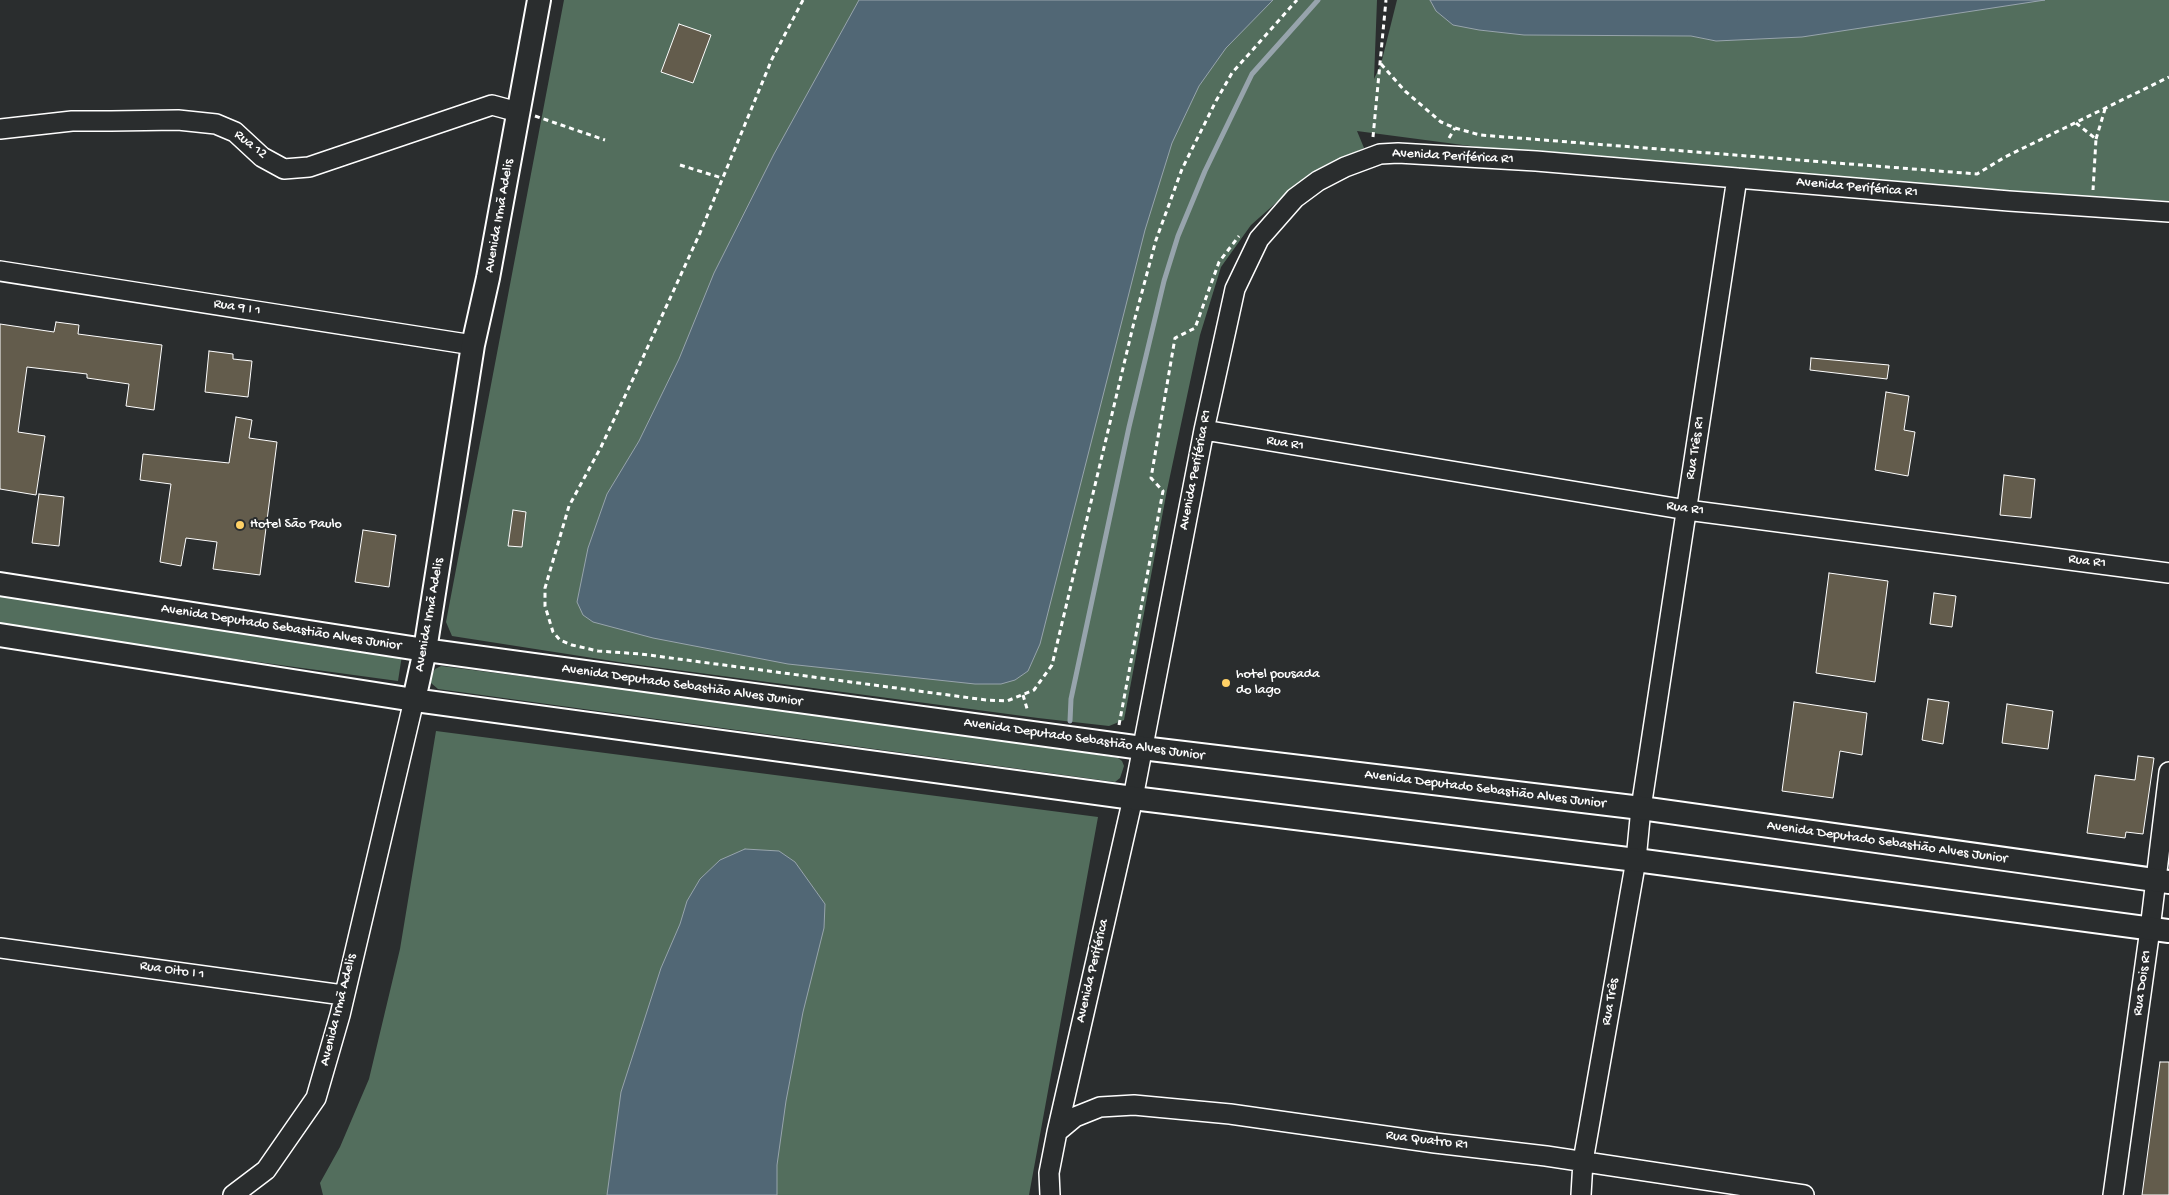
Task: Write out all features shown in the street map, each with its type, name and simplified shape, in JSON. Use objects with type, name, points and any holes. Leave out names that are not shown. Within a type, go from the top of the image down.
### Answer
[{"type":"street","name":"Avenida Irmã Adelis","points":[[233,1195],[266,1170],[316,1098],[340,1016],[425,650],[473,345],[488,278],[539,0]]},
{"type":"street","name":"Rua 12","points":[[0,128],[82,121],[178,120],[216,124],[235,132],[262,157],[284,169],[309,166],[492,104],[518,112]]},
{"type":"street","name":"Avenida Periférica R1","points":[[1142,748],[1204,430],[1235,289],[1259,239],[1294,198],[1318,181],[1345,167],[1380,154],[1398,153],[1536,162],[2009,201],[2169,212]]},
{"type":"street","name":"Rua Três R1","points":[[1641,808],[1738,178]]},
{"type":"street","name":"Rua 9 I 1","points":[[0,271],[473,345]]},
{"type":"street","name":"Rua R1","points":[[1204,430],[1687,510],[2169,573]]},
{"type":"street","name":"Avenida Deputado Sebastião Alves Junior","points":[[0,584],[425,650],[1142,748],[1641,808],[2163,881]]},
{"type":"street","points":[[0,635],[414,700],[1133,798],[1636,860],[2160,930]]},
{"type":"street","name":"Avenida Periférica","points":[[1050,1195],[1049,1173],[1057,1132],[1133,798],[1142,748]]},
{"type":"street","name":"Rua Dois R1","points":[[2113,1195],[2160,930],[2169,772]]},
{"type":"street","name":"Rua Três","points":[[1581,1195],[1583,1161],[1636,860],[1641,808]]},
{"type":"street","name":"Rua Oito I 1","points":[[0,948],[344,995]]},
{"type":"street","name":"Rua Quatro R1","points":[[1057,1132],[1075,1117],[1100,1107],[1134,1105],[1230,1114],[1583,1161],[1804,1195]]},
{"type":"path","points":[[803,0],[772,60],[700,233],[605,439],[569,506],[545,588],[545,606],[553,632],[560,640],[598,651],[690,660],[986,700],[1007,701],[1034,690],[1052,665],[1135,318],[1156,240],[1182,169],[1232,73],[1297,0]]},
{"type":"path","points":[[1380,154],[1373,137],[1386,0]]},
{"type":"path","points":[[1381,64],[1405,91],[1441,122],[1480,135],[1977,174],[2005,157],[2169,77]]},
{"type":"path","points":[[2092,206],[2096,139],[2105,109]]},
{"type":"path","points":[[518,112],[542,118],[605,140]]},
{"type":"path","points":[[2076,123],[2096,139]]},
{"type":"path","points":[[680,165],[722,178]]},
{"type":"green space","points":[[564,0],[1377,0],[1374,79],[1381,64],[1397,0],[2169,0],[2169,201],[1973,189],[1516,152],[1357,131],[1364,148],[1304,178],[1251,225],[1221,267],[1200,335],[1167,490],[1124,720],[1109,726],[1038,718],[625,663],[452,636],[446,622]]},
{"type":"green space","points":[[0,585],[404,642],[398,681],[0,627]]},
{"type":"green space","points":[[441,666],[925,728],[1118,758],[1124,766],[1120,778],[1115,782],[438,689],[431,683],[431,676],[435,669]]},
{"type":"green space","points":[[436,731],[1098,817],[1029,1195],[323,1195],[320,1183],[340,1147],[369,1079],[400,949]]},
{"type":"water","points":[[859,0],[1273,0],[1226,48],[1199,86],[1172,143],[1145,230],[1040,644],[1028,671],[1015,680],[1001,684],[975,684],[788,664],[653,638],[593,622],[583,615],[577,602],[588,548],[607,494],[639,441],[679,359],[714,273],[774,154]]},
{"type":"water","points":[[1430,0],[2045,0],[1802,37],[1716,41],[1691,36],[1524,35],[1479,30],[1453,25],[1436,11]]},
{"type":"water","points":[[745,849],[779,851],[795,862],[825,904],[824,928],[803,1012],[786,1101],[777,1165],[777,1195],[607,1195],[621,1092],[661,968],[680,924],[687,901],[700,879],[720,860]]},
{"type":"building","points":[[679,24],[711,35],[693,83],[661,72]]},
{"type":"building","points":[[56,322],[79,325],[78,334],[162,345],[154,410],[126,406],[129,384],[87,378],[87,374],[27,367],[18,432],[45,436],[36,495],[0,489],[0,324],[54,332]]},
{"type":"building","points":[[209,351],[233,354],[233,359],[252,361],[248,397],[205,392]]},
{"type":"building","points":[[1811,358],[1889,365],[1887,379],[1810,370]]},
{"type":"building","points":[[1886,392],[1909,396],[1904,430],[1915,432],[1908,476],[1875,470]]},
{"type":"building","points":[[236,417],[252,420],[249,438],[277,442],[260,575],[213,569],[217,542],[186,538],[181,566],[160,562],[171,484],[140,480],[143,454],[229,463]]},
{"type":"building","points":[[2004,475],[2035,479],[2031,518],[2000,515]]},
{"type":"building","points":[[39,494],[64,497],[59,546],[32,543]]},
{"type":"building","points":[[513,510],[526,512],[522,547],[508,546]]},
{"type":"building","points":[[363,530],[396,535],[389,587],[355,582]]},
{"type":"building","points":[[1829,573],[1888,581],[1875,682],[1816,673]]},
{"type":"building","points":[[1934,593],[1956,596],[1952,627],[1930,624]]},
{"type":"building","points":[[1928,699],[1949,702],[1943,744],[1922,740]]},
{"type":"building","points":[[1794,702],[1867,713],[1862,755],[1840,751],[1833,798],[1782,791]]},
{"type":"building","points":[[2007,704],[2053,711],[2048,749],[2002,743]]},
{"type":"building","points":[[2138,756],[2154,758],[2143,834],[2126,832],[2125,838],[2087,833],[2095,775],[2135,780]]},
{"type":"building","points":[[2160,1062],[2169,1062],[2169,1195],[2142,1195]]},
{"type":"waterway","points":[[1070,721],[1071,699],[1129,427],[1164,281],[1178,236],[1205,171],[1252,74],[1318,0]]},
{"type":"place","name":"Hotel São Paulo","points":[[240,525]]},
{"type":"place","name":"hotel pousada do lago","points":[[1226,683]]}]
